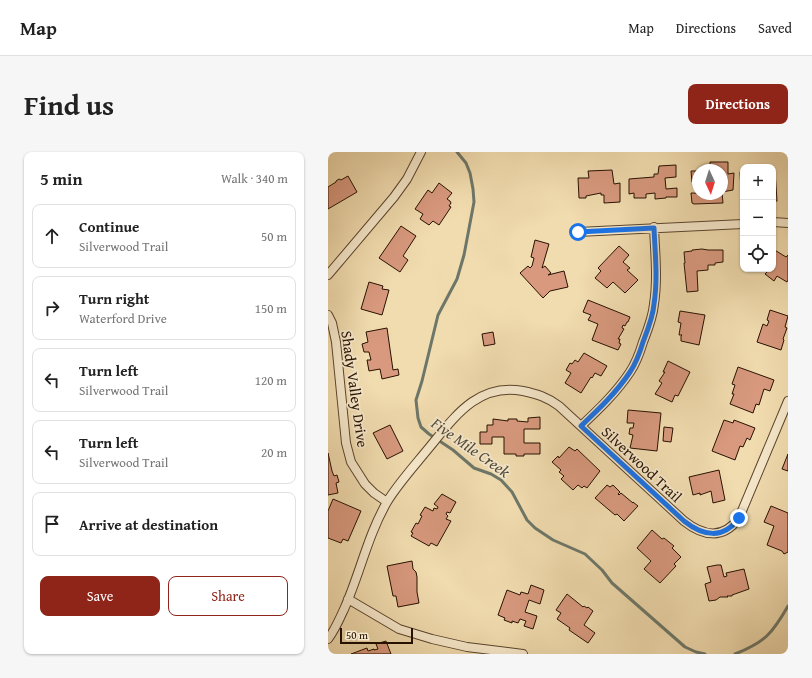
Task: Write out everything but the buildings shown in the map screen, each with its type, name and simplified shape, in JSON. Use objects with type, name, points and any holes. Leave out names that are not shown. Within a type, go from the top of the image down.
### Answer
[{"type":"street","points":[[328,275],[407,179],[421,152]]},
{"type":"street","points":[[776,222],[788,224]]},
{"type":"street","points":[[578,232],[740,224]]},
{"type":"street","points":[[581,426],[616,390],[631,371],[639,353],[651,320],[654,304],[656,273],[654,228]]},
{"type":"street","name":"Shady Valley Drive","points":[[328,315],[332,323],[336,342],[346,443],[351,462],[365,484],[374,493],[387,502]]},
{"type":"street","name":"Silverwood Trail","points":[[328,639],[337,624],[348,599],[375,528],[387,502],[460,410],[471,402],[489,393],[505,390],[519,390],[544,396],[559,406],[692,528],[702,532],[717,533],[734,524],[739,518],[788,401]]},
{"type":"street","points":[[348,599],[399,629],[432,639],[467,647],[523,654]]},
{"type":"waterway","name":"Five Mile Creek","points":[[457,152],[466,163],[470,173],[474,202],[464,255],[457,279],[438,315],[416,400],[418,418],[421,427],[453,450],[474,468],[491,474],[501,480],[512,492],[527,520],[535,528],[553,540],[585,554],[602,570],[612,583],[685,647],[705,654]]},
{"type":"waterway","name":"Five Mile Creek","points":[[735,654],[754,645],[767,636],[777,624],[788,606]]},
{"type":"route","points":[[578,232],[654,228],[656,256],[656,287],[654,304],[651,320],[639,353],[631,371],[616,390],[581,426],[692,528],[709,534],[722,532],[734,524],[739,518]]}]
